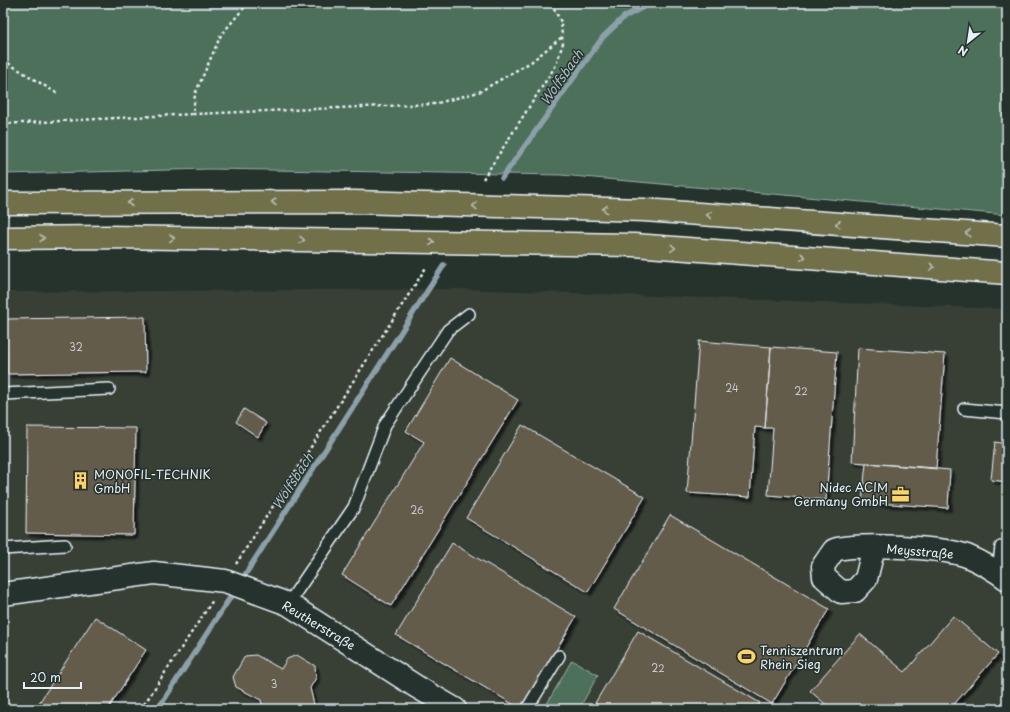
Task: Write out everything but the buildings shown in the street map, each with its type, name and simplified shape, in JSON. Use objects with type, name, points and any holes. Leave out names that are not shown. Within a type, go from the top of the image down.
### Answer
[{"type":"highway","points":[[3,203],[355,202],[644,210],[1007,236]]},
{"type":"highway","points":[[3,238],[109,237],[634,245],[1007,273]]},
{"type":"street","name":"Meysstraße","points":[[874,547],[946,551],[968,557],[1002,576]]},
{"type":"street","name":"Reutherstraße","points":[[3,594],[154,573],[225,581],[288,604],[417,687],[455,709]]},
{"type":"lane","points":[[288,604],[354,507],[385,425],[448,330],[470,314]]},
{"type":"lane","points":[[3,394],[109,389]]},
{"type":"lane","points":[[964,408],[1007,413]]},
{"type":"lane","points":[[3,549],[65,545]]},
{"type":"lane","points":[[1002,576],[1001,547],[1007,547]]},
{"type":"lane","points":[[527,709],[559,656]]},
{"type":"path","points":[[194,114],[195,94],[221,35],[248,3]]},
{"type":"path","points":[[483,179],[556,65],[563,43],[560,22],[551,3]]},
{"type":"path","points":[[3,124],[434,104],[479,92],[531,62],[562,37]]},
{"type":"path","points":[[3,60],[58,94]]},
{"type":"path","points":[[141,709],[427,266]]},
{"type":"shaded area","points":[[460,289],[1007,309],[1007,709],[3,709],[3,292]]},
{"type":"green space","points":[[3,3],[1007,3],[1007,215],[561,175],[211,169],[3,174]]},
{"type":"green space","points":[[572,660],[598,675],[579,709],[544,709]]},
{"type":"waterway","name":"Wolfsbach","points":[[502,178],[603,37],[624,17],[651,3]]},
{"type":"waterway","name":"Wolfsbach","points":[[241,581],[444,265]]},
{"type":"waterway","name":"Wolfsbach","points":[[158,709],[235,590]]},
{"type":"place","name":"MONOFIL-TECHNIK GmbH","points":[[81,481]]},
{"type":"place","name":"Nidec ACIM Germany GmbH","points":[[901,494]]},
{"type":"place","name":"Tenniszentrum Rhein Sieg","points":[[747,657]]}]
